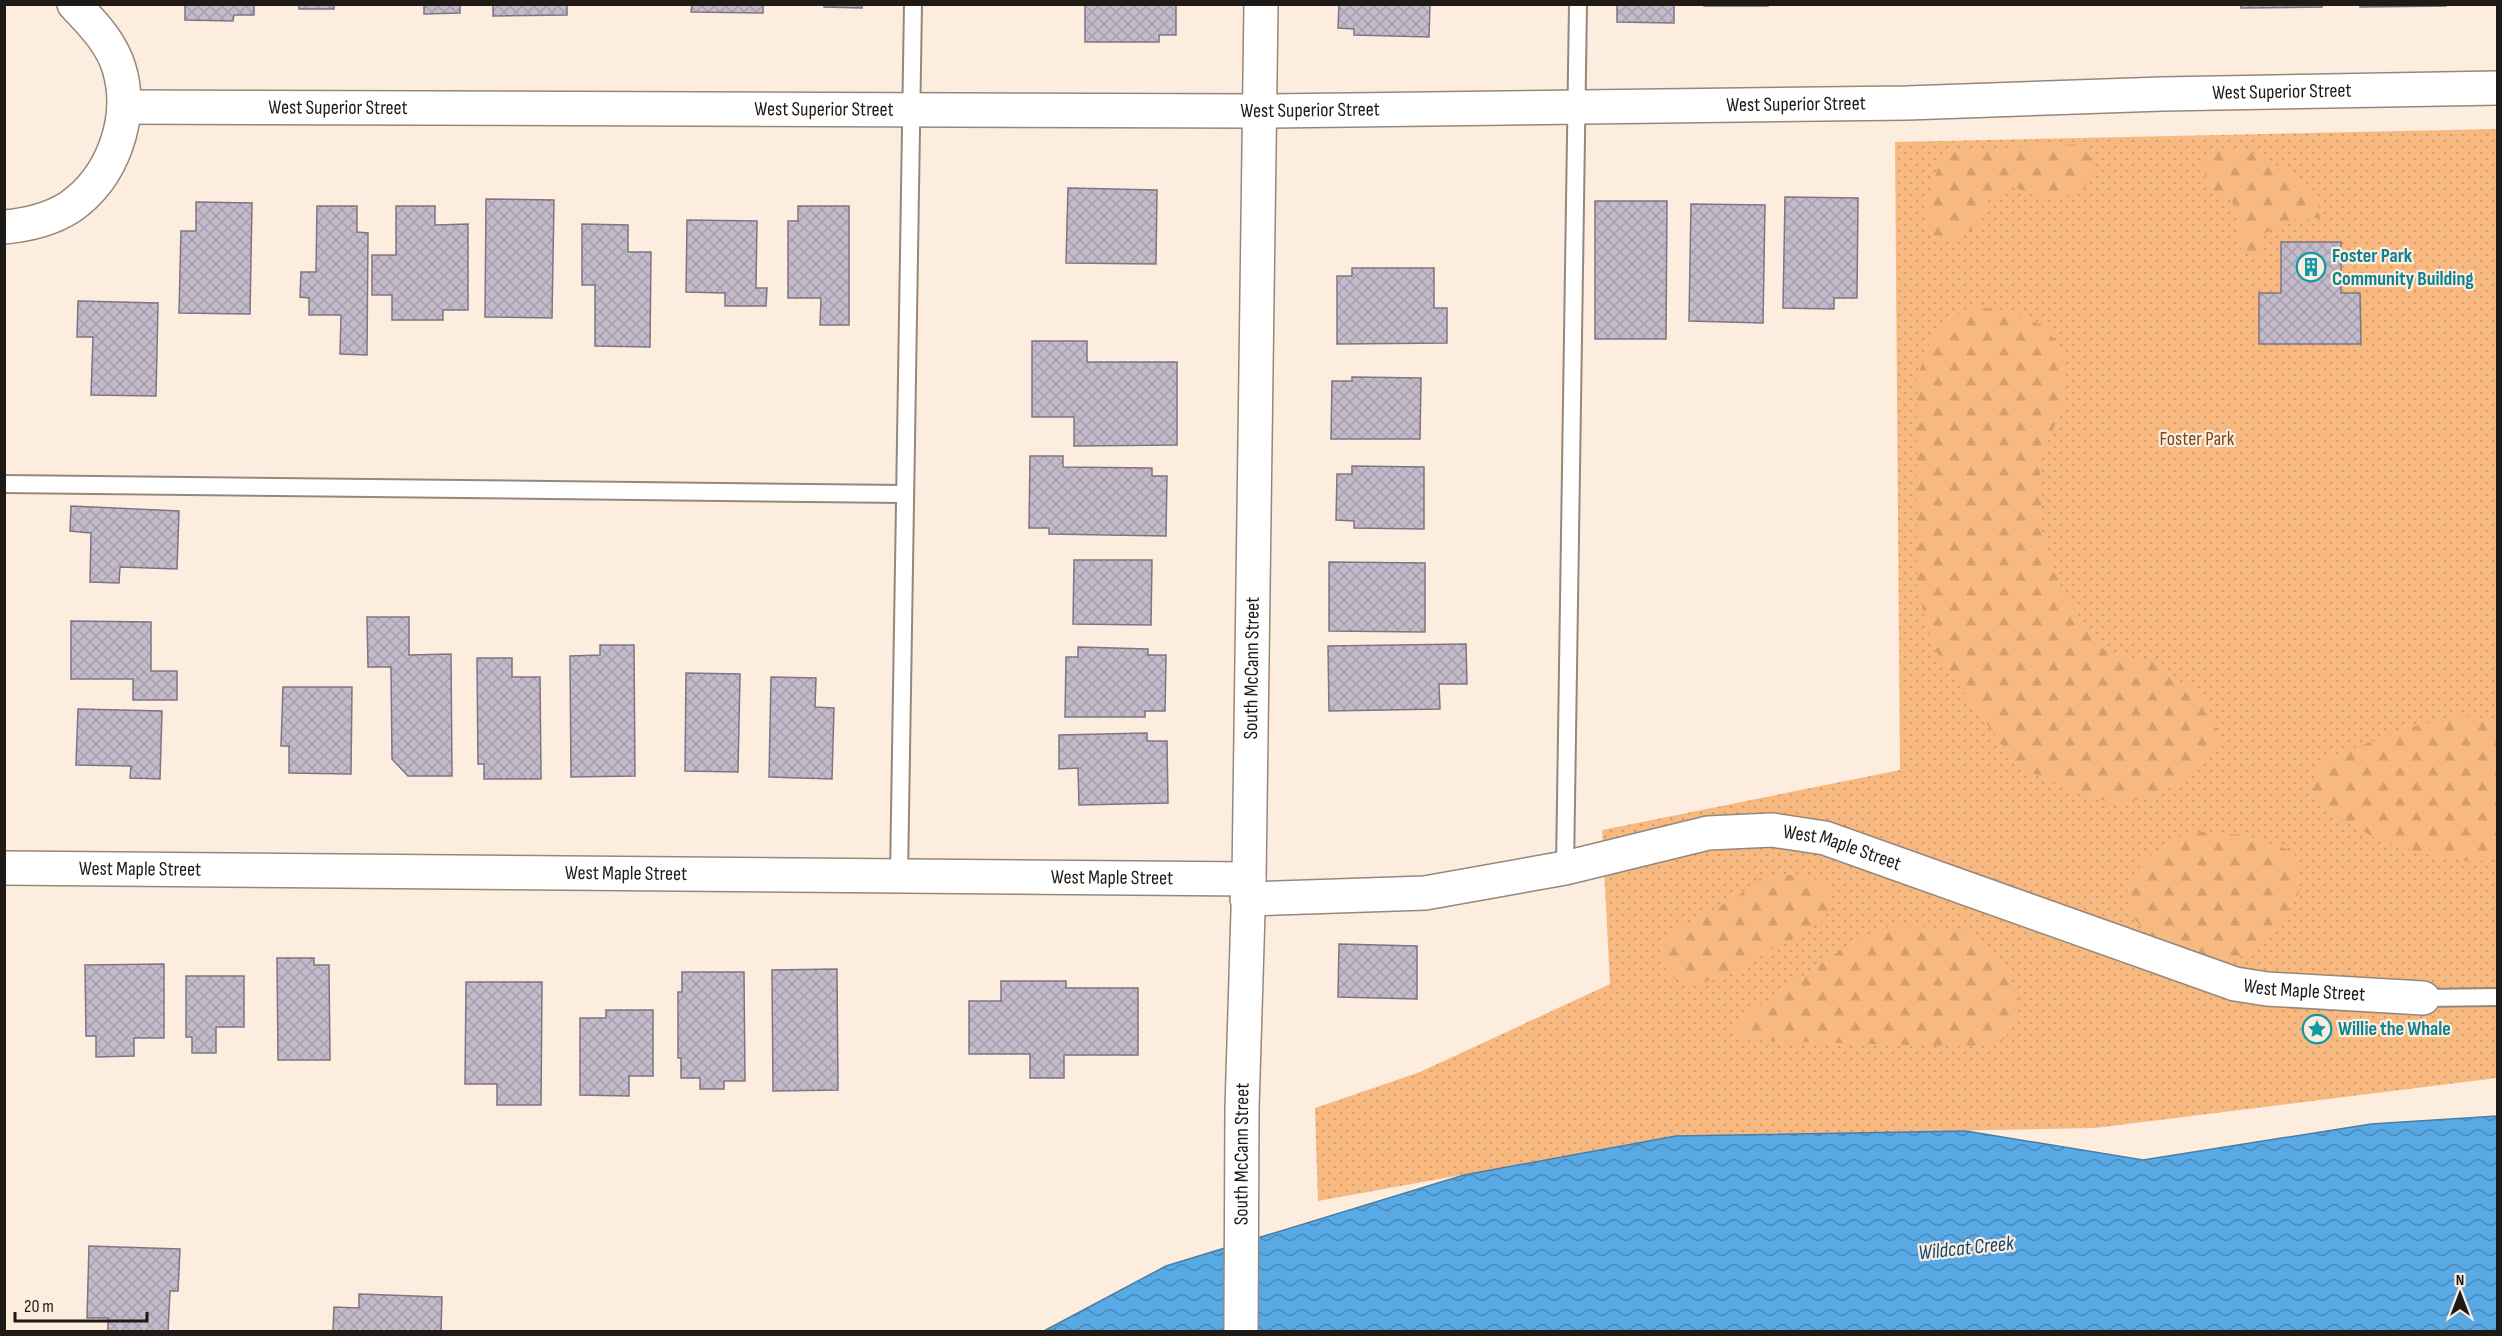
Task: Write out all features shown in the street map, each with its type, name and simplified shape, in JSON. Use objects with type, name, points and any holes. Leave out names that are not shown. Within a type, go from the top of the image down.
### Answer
[{"type":"street","points":[[4,227],[33,224],[70,207],[99,180],[117,145],[124,106],[119,67],[100,31],[74,4]]},
{"type":"street","name":"South McCann Street","points":[[1241,1332],[1242,1108],[1248,889],[1262,4]]},
{"type":"street","name":"West Superior Street","points":[[124,106],[1260,111],[1906,103],[2174,94],[2498,88]]},
{"type":"street","name":"West Maple Street","points":[[4,868],[899,877],[1425,893],[1565,868],[1708,832],[1772,830],[1825,838],[2235,984],[2267,989],[2423,998]]},
{"type":"lane","points":[[899,877],[913,4]]},
{"type":"lane","points":[[1565,868],[1578,4]]},
{"type":"lane","points":[[4,484],[904,494]]},
{"type":"lane","points":[[2423,998],[2498,997]]},
{"type":"green space","name":"Foster Park","points":[[2497,129],[2497,1078],[2095,1128],[1676,1136],[1318,1201],[1315,1108],[1420,1072],[1610,984],[1602,830],[1900,770],[1895,142]]},
{"type":"green space","points":[[2081,144],[2095,165],[2083,189],[2056,198],[2042,198],[2015,187],[1989,199],[1981,223],[1953,242],[1928,233],[1924,206],[1943,155],[1956,150]]},
{"type":"green space","points":[[2244,149],[2296,175],[2318,194],[2320,218],[2288,220],[2262,235],[2260,257],[2241,252],[2240,232],[2232,200],[2206,188],[2204,161],[2220,150]]},
{"type":"green space","points":[[1970,306],[2013,312],[2047,327],[2063,356],[2064,404],[2040,460],[2042,534],[2054,571],[2069,603],[2105,651],[2157,664],[2207,701],[2220,741],[2183,779],[2153,797],[2114,804],[2059,785],[2016,765],[1932,646],[1917,585],[1917,378],[1932,336]]},
{"type":"green space","points":[[2457,716],[2497,719],[2497,859],[2475,862],[2431,856],[2375,838],[2328,811],[2313,789],[2315,771],[2329,757],[2415,726]]},
{"type":"green space","points":[[2191,831],[2245,835],[2295,852],[2299,893],[2281,922],[2250,955],[2217,959],[2156,941],[2134,919],[2126,886],[2146,858]]},
{"type":"green space","points":[[1764,875],[1808,875],[1829,887],[1831,903],[1823,920],[1722,979],[1690,984],[1668,976],[1663,960],[1664,937],[1738,896]]},
{"type":"green space","points":[[1890,926],[1934,927],[1960,931],[1972,935],[1993,953],[2010,978],[2018,1004],[2016,1020],[2003,1040],[1969,1047],[1747,1040],[1733,1033],[1739,1020],[1850,944]]},
{"type":"water","name":"Wildcat Creek","points":[[2497,1116],[2497,1331],[1042,1332],[1166,1266],[1464,1175],[1676,1136],[1966,1131],[2143,1160],[2371,1124]]},
{"type":"building","points":[[185,4],[254,4],[254,15],[234,15],[233,21],[185,20]]},
{"type":"building","points":[[299,4],[334,4],[334,9],[299,9]]},
{"type":"building","points":[[424,4],[460,4],[460,13],[424,14]]},
{"type":"building","points":[[493,4],[567,4],[567,15],[493,16]]},
{"type":"building","points":[[692,4],[763,4],[763,13],[691,12]]},
{"type":"building","points":[[824,4],[862,4],[862,8],[824,7]]},
{"type":"building","points":[[1085,4],[1176,4],[1176,35],[1159,35],[1159,42],[1085,42]]},
{"type":"building","points":[[1339,4],[1430,4],[1429,37],[1354,35],[1354,29],[1338,28]]},
{"type":"building","points":[[1617,4],[1674,4],[1674,23],[1617,22]]},
{"type":"building","points":[[1704,4],[1768,4],[1768,6],[1704,6]]},
{"type":"building","points":[[2241,4],[2322,4],[2322,7],[2241,8]]},
{"type":"building","points":[[2360,4],[2446,4],[2446,6],[2360,7]]},
{"type":"building","points":[[1068,188],[1157,190],[1156,264],[1066,263]]},
{"type":"building","points":[[1785,197],[1858,198],[1857,298],[1834,298],[1834,309],[1783,308]]},
{"type":"building","points":[[486,199],[554,200],[552,318],[485,317]]},
{"type":"building","points":[[1595,201],[1667,201],[1666,339],[1595,339]]},
{"type":"building","points":[[196,202],[252,203],[250,314],[179,313],[181,231],[196,231]]},
{"type":"building","points":[[1691,204],[1765,205],[1763,323],[1689,321]]},
{"type":"building","points":[[317,206],[357,206],[357,232],[368,233],[367,355],[340,354],[341,315],[309,315],[309,298],[300,297],[301,272],[316,272]]},
{"type":"building","points":[[396,206],[435,206],[435,225],[468,224],[468,310],[443,310],[443,320],[392,320],[392,295],[372,295],[372,255],[396,255]]},
{"type":"building","points":[[798,206],[849,206],[849,325],[820,325],[821,298],[788,298],[788,221],[798,221]]},
{"type":"building","points":[[687,220],[757,221],[756,288],[767,288],[766,306],[725,306],[725,293],[686,292]]},
{"type":"building","points":[[582,224],[628,225],[628,252],[651,252],[650,347],[595,346],[595,285],[582,285]]},
{"type":"building","name":"Foster Park Community Building","points":[[2281,242],[2341,242],[2341,293],[2360,293],[2361,344],[2259,344],[2259,293],[2281,293]]},
{"type":"building","points":[[1352,268],[1434,268],[1434,308],[1447,308],[1447,343],[1337,344],[1337,276],[1352,276]]},
{"type":"building","points":[[78,301],[158,303],[156,396],[91,395],[93,337],[77,337]]},
{"type":"building","points":[[1032,341],[1087,341],[1087,362],[1177,362],[1177,445],[1074,446],[1074,417],[1032,417]]},
{"type":"building","points":[[1352,377],[1421,378],[1420,439],[1331,439],[1332,381],[1352,381]]},
{"type":"building","points":[[1030,456],[1063,456],[1063,467],[1152,468],[1152,476],[1167,476],[1166,536],[1049,534],[1049,528],[1029,528]]},
{"type":"building","points":[[1352,466],[1424,467],[1424,529],[1354,528],[1354,521],[1336,520],[1337,474],[1352,474]]},
{"type":"building","points":[[71,506],[179,511],[177,569],[120,567],[119,583],[90,582],[91,533],[70,531]]},
{"type":"building","points":[[1074,560],[1152,560],[1151,625],[1073,624]]},
{"type":"building","points":[[1329,562],[1425,563],[1425,632],[1329,631]]},
{"type":"building","points":[[367,617],[409,617],[409,655],[451,654],[452,776],[408,776],[392,759],[391,667],[368,667]]},
{"type":"building","points":[[71,621],[151,622],[151,671],[177,671],[177,700],[133,700],[133,679],[71,679]]},
{"type":"building","points":[[1466,644],[1467,684],[1439,684],[1440,709],[1329,711],[1328,646]]},
{"type":"building","points":[[600,645],[634,645],[635,776],[571,777],[570,656],[600,655]]},
{"type":"building","points":[[1078,647],[1148,649],[1148,655],[1166,655],[1165,711],[1145,711],[1145,717],[1065,717],[1066,657],[1078,657]]},
{"type":"building","points":[[477,658],[512,658],[512,677],[540,677],[541,779],[484,779],[484,764],[478,764]]},
{"type":"building","points":[[686,673],[740,674],[738,772],[685,771]]},
{"type":"building","points":[[771,677],[816,678],[815,707],[834,708],[832,779],[769,777]]},
{"type":"building","points":[[283,687],[352,687],[351,774],[289,773],[289,746],[281,746]]},
{"type":"building","points":[[78,709],[162,711],[160,779],[130,778],[131,766],[76,765]]},
{"type":"building","points":[[1147,733],[1147,741],[1167,741],[1168,803],[1079,805],[1078,768],[1059,769],[1059,735]]},
{"type":"building","points":[[1339,944],[1417,946],[1417,999],[1338,997]]},
{"type":"building","points":[[277,958],[314,958],[314,965],[329,965],[330,1060],[278,1060]]},
{"type":"building","points":[[164,964],[164,1038],[134,1038],[134,1056],[96,1057],[96,1036],[86,1036],[85,965]]},
{"type":"building","points":[[837,969],[838,1090],[773,1091],[772,970]]},
{"type":"building","points":[[682,972],[744,972],[745,1081],[724,1081],[724,1089],[700,1089],[700,1078],[681,1078],[681,1058],[678,1058],[678,992],[682,992]]},
{"type":"building","points":[[186,976],[244,976],[244,1027],[216,1027],[216,1053],[192,1053],[192,1037],[186,1037]]},
{"type":"building","points":[[1001,981],[1066,981],[1066,988],[1138,988],[1138,1055],[1064,1055],[1064,1078],[1030,1078],[1030,1054],[969,1054],[969,1001],[1001,1001]]},
{"type":"building","points":[[466,982],[542,982],[541,1105],[497,1105],[497,1084],[465,1084]]},
{"type":"building","points":[[606,1010],[653,1010],[653,1076],[629,1076],[629,1096],[580,1095],[580,1018],[606,1018]]},
{"type":"building","points":[[89,1246],[180,1249],[178,1291],[170,1291],[168,1332],[108,1332],[108,1318],[87,1318]]},
{"type":"building","points":[[359,1294],[442,1297],[441,1332],[333,1332],[334,1307],[359,1308]]},
{"type":"place","name":"Foster Park Community Building","points":[[2311,267]]},
{"type":"place","name":"Willie the Whale","points":[[2317,1029]]}]
